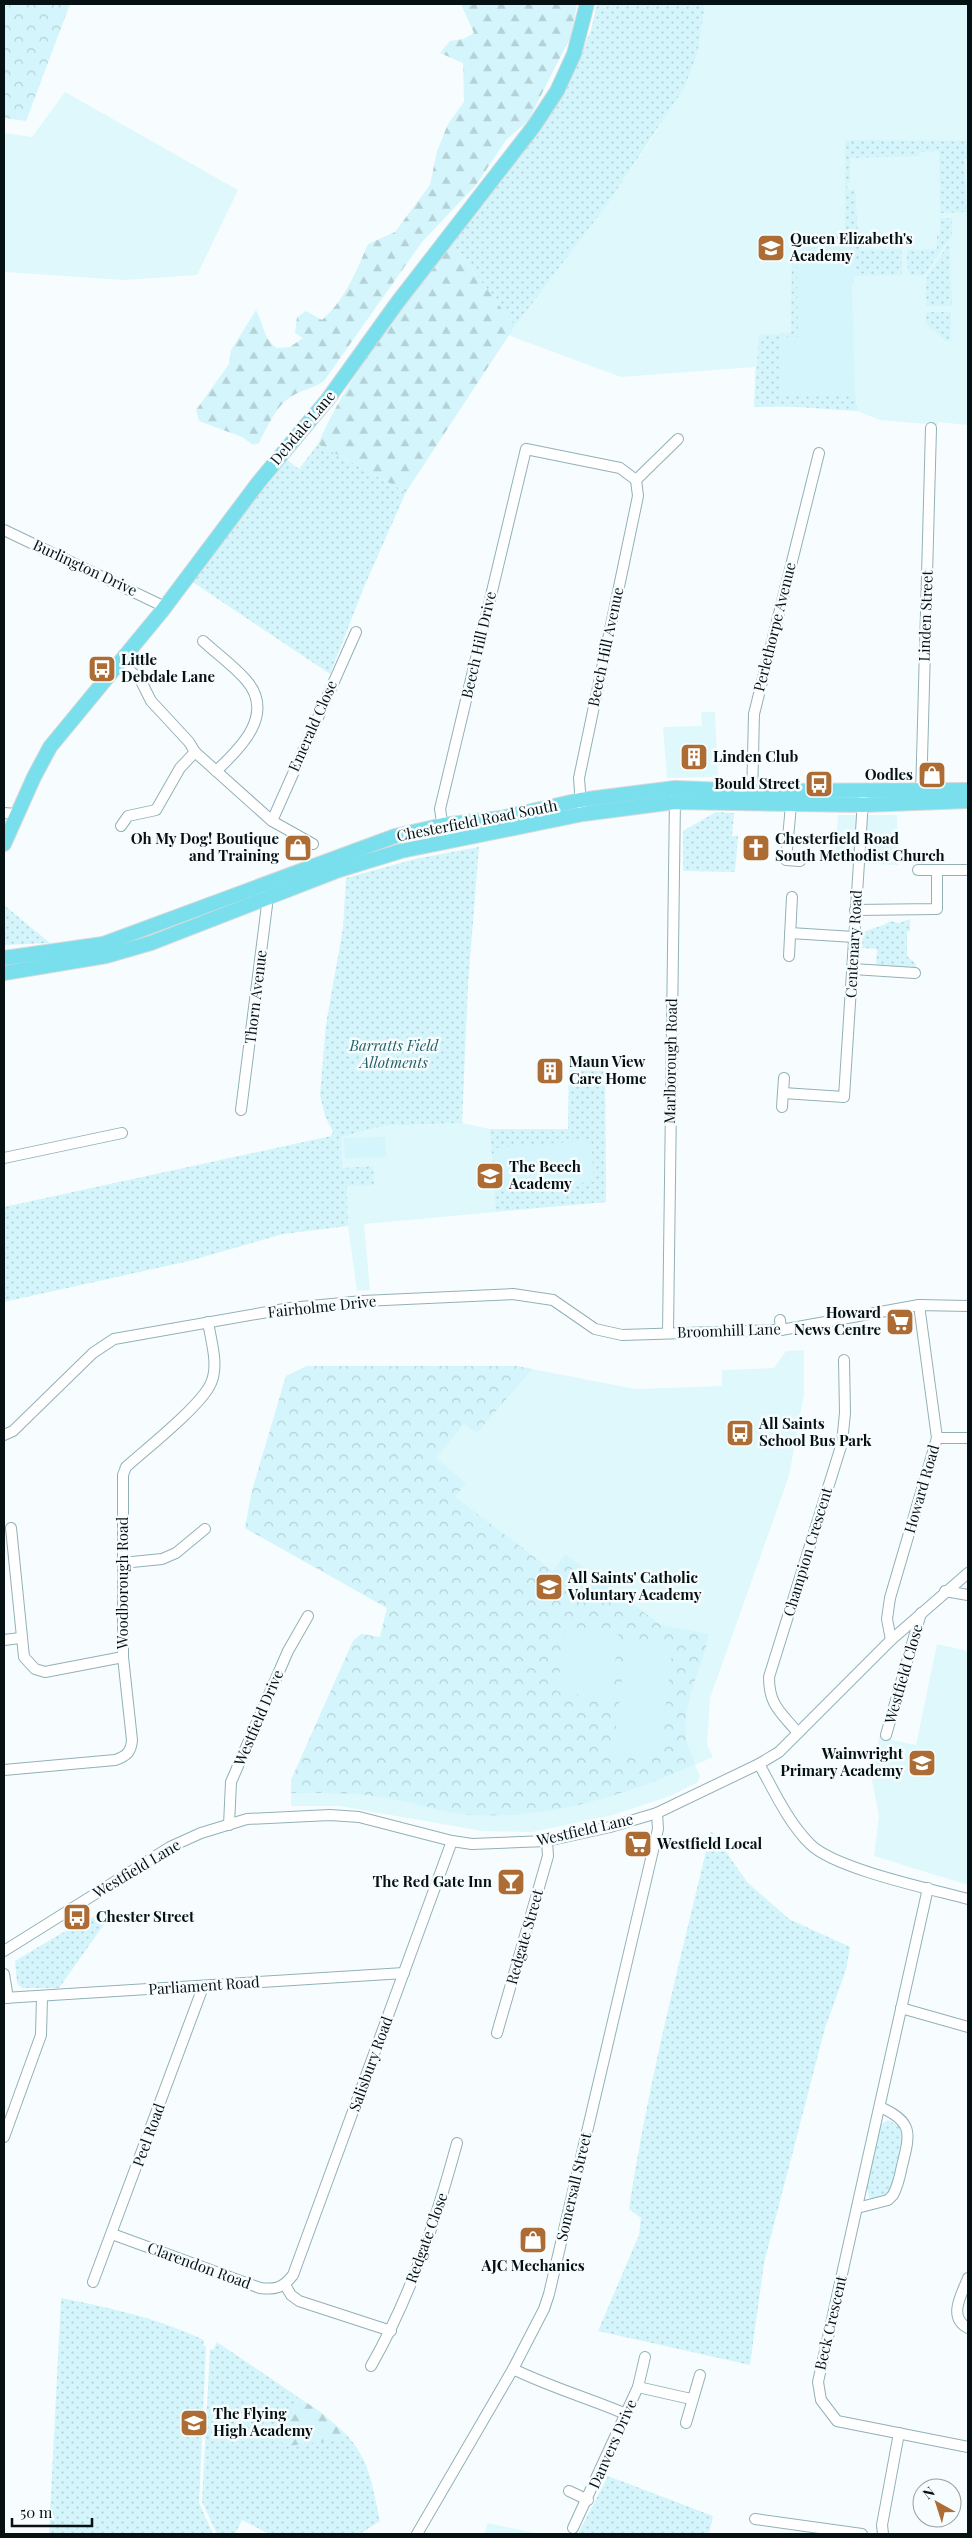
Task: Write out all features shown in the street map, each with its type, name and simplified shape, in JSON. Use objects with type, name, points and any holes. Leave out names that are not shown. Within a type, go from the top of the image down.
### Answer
[{"type":"main road","name":"Debdale Lane","points":[[4,844],[10,814],[50,747],[120,663],[258,483],[328,400],[397,303],[534,126],[557,91],[574,54],[587,4]]},
{"type":"main road","name":"Chesterfield Road South","points":[[921,798],[968,790]]},
{"type":"main road","name":"Chesterfield Road South","points":[[4,958],[103,944],[157,926],[258,886],[395,836],[443,826],[675,795],[921,798],[968,801]]},
{"type":"main road","name":"Chesterfield Road South","points":[[752,797],[791,805],[863,798]]},
{"type":"main road","name":"Chesterfield Road South","points":[[4,974],[106,956],[151,943],[339,870],[401,851],[446,842],[581,807]]},
{"type":"street","name":"Linden Street","points":[[921,798],[931,428]]},
{"type":"street","points":[[636,480],[678,439]]},
{"type":"street","name":"Beech Hill Drive","points":[[446,842],[440,809],[526,449],[620,468],[636,480]]},
{"type":"street","name":"Perlethorpe Avenue","points":[[752,797],[754,714],[819,453]]},
{"type":"street","name":"Beech Hill Avenue","points":[[581,807],[578,778],[638,496],[636,480]]},
{"type":"street","name":"Burlington Drive","points":[[4,530],[164,607]]},
{"type":"street","name":"Emerald Close","points":[[272,821],[356,632]]},
{"type":"street","points":[[203,641],[221,664],[252,688],[258,716],[249,736],[216,772]]},
{"type":"street","points":[[120,663],[140,679],[151,700],[189,742],[195,752],[216,772],[272,821],[313,844]]},
{"type":"street","points":[[122,826],[128,816],[156,810],[180,768],[195,752]]},
{"type":"street","name":"Marlborough Road","points":[[668,1333],[675,795]]},
{"type":"street","name":"Centenary Road","points":[[783,1093],[844,1097],[863,798]]},
{"type":"street","points":[[791,805],[786,860],[800,861]]},
{"type":"street","points":[[918,870],[966,870]]},
{"type":"street","points":[[855,910],[937,909],[937,870]]},
{"type":"street","points":[[258,886],[265,898]]},
{"type":"street","points":[[789,956],[792,897]]},
{"type":"street","name":"Thorn Avenue","points":[[241,1110],[267,905],[265,898]]},
{"type":"street","points":[[790,933],[854,937]]},
{"type":"street","points":[[853,970],[915,973]]},
{"type":"street","points":[[782,1107],[784,1078]]},
{"type":"street","points":[[4,1158],[122,1133]]},
{"type":"street","name":"Fairholme Drive","points":[[4,1435],[13,1431],[93,1353],[114,1339],[290,1308],[363,1301],[514,1294],[553,1300],[595,1329],[622,1335],[668,1333]]},
{"type":"street","name":"Broomhill Lane","points":[[668,1333],[780,1325],[874,1308],[919,1305],[968,1306]]},
{"type":"street","name":"Howard Road","points":[[891,1640],[887,1619],[890,1598],[937,1438],[919,1305]]},
{"type":"street","name":"Woodborough Road","points":[[4,1770],[124,1757],[131,1751],[132,1740],[123,1657],[123,1475],[126,1467],[203,1397],[212,1382],[215,1360],[208,1322]]},
{"type":"street","name":"Champion Crescent","points":[[798,1733],[774,1705],[769,1693],[769,1677],[842,1443],[845,1413],[844,1360]]},
{"type":"street","points":[[937,1438],[968,1438]]},
{"type":"street","points":[[122,1563],[162,1559],[176,1553],[205,1529]]},
{"type":"street","points":[[8,1534],[20,1638],[24,1657],[35,1669],[45,1672],[123,1657]]},
{"type":"street","name":"Westfield Lane","points":[[4,1951],[170,1846],[247,1819],[330,1815],[359,1817],[452,1841],[496,1844],[547,1841],[610,1827],[657,1813],[759,1764],[779,1752],[891,1640],[945,1591],[968,1573]]},
{"type":"street","points":[[945,1591],[968,1595]]},
{"type":"street","name":"Westfield Close","points":[[886,1735],[921,1612]]},
{"type":"street","name":"Westfield Drive","points":[[229,1824],[231,1782],[288,1650],[308,1616]]},
{"type":"street","points":[[4,1640],[20,1638]]},
{"type":"street","points":[[759,1764],[794,1825],[811,1846],[850,1866],[968,1899]]},
{"type":"street","name":"Somersall Street","points":[[417,2534],[513,2369],[544,2309],[549,2294],[658,1829],[657,1813]]},
{"type":"street","name":"Salisbury Road","points":[[285,2285],[292,2275],[452,1841]]},
{"type":"street","name":"Redgate Street","points":[[497,2033],[548,1856],[547,1841]]},
{"type":"street","name":"Beck Crescent","points":[[928,1888],[818,2382],[821,2400],[837,2421],[968,2448]]},
{"type":"street","name":"Parliament Road","points":[[6,1998],[203,1987],[404,1972]]},
{"type":"street","points":[[4,1974],[6,1998]]},
{"type":"street","name":"Peel Road","points":[[93,2282],[203,1987]]},
{"type":"street","points":[[4,2137],[41,2035],[42,1997]]},
{"type":"street","points":[[901,2008],[968,2027]]},
{"type":"street","points":[[857,2208],[888,2200],[893,2195],[909,2138],[905,2123],[892,2112],[880,2107]]},
{"type":"street","name":"Redgate Close","points":[[371,2366],[391,2331],[438,2215],[457,2143]]},
{"type":"street","name":"Clarendon Road","points":[[112,2234],[260,2288],[275,2290],[285,2285]]},
{"type":"street","points":[[968,2278],[957,2305],[956,2313],[959,2321],[968,2328]]},
{"type":"street","points":[[285,2285],[299,2301],[391,2331]]},
{"type":"street","name":"Danvers Drive","points":[[573,2528],[588,2500],[638,2386],[645,2357]]},
{"type":"street","points":[[513,2369],[548,2386],[582,2396],[626,2414]]},
{"type":"street","points":[[686,2423],[691,2399],[700,2375]]},
{"type":"street","points":[[638,2386],[691,2399]]},
{"type":"street","points":[[883,2534],[882,2525],[899,2433]]},
{"type":"street","points":[[569,2491],[588,2500]]},
{"type":"street","points":[[755,2519],[862,2534]]},
{"type":"shaded area","name":"Queen Elizabeth's Academy","points":[[705,4],[968,4],[968,425],[938,422],[938,425],[880,420],[857,411],[822,407],[754,407],[755,367],[621,377],[508,335],[609,202],[658,129],[698,51]]},
{"type":"shaded area","points":[[65,92],[238,190],[197,275],[124,280],[4,272],[4,133],[32,137]]},
{"type":"shaded area","points":[[701,712],[715,712],[718,777],[667,778],[663,727],[702,726]]},
{"type":"shaded area","points":[[838,815],[897,815],[898,865],[850,863],[850,857],[835,855]]},
{"type":"shaded area","name":"The Beech Academy","points":[[569,1070],[605,1071],[606,1202],[364,1224],[370,1290],[357,1291],[348,1226],[347,1185],[373,1166],[342,1168],[340,1137],[382,1126],[462,1123],[490,1129],[568,1130]]},
{"type":"shaded area","name":"All Saints' Catholic Voluntary Academy","points":[[804,1350],[804,1394],[789,1476],[710,1698],[707,1745],[713,1757],[695,1765],[700,1776],[698,1782],[670,1796],[613,1815],[532,1832],[482,1831],[339,1806],[291,1806],[291,1780],[353,1641],[361,1634],[380,1637],[387,1608],[245,1528],[252,1491],[286,1376],[307,1366],[517,1366],[635,1389],[722,1386],[722,1370],[774,1368],[786,1351]]},
{"type":"shaded area","name":"Wainwright Primary Academy","points":[[937,1644],[968,1651],[968,1885],[874,1856],[879,1816],[872,1781],[879,1737],[916,1745]]},
{"type":"shaded area","points":[[488,2523],[539,2534],[484,2534]]},
{"type":"green space","points":[[4,4],[70,4],[26,121],[4,118]]},
{"type":"green space","points":[[461,4],[577,4],[571,36],[528,121],[506,140],[476,185],[422,242],[324,381],[286,400],[273,417],[259,443],[253,445],[242,437],[199,421],[196,410],[229,364],[231,350],[256,310],[266,336],[277,348],[290,347],[303,338],[295,333],[297,317],[306,311],[322,320],[343,295],[368,244],[395,232],[430,185],[437,151],[448,124],[464,102],[463,63],[440,53],[450,41],[463,39],[474,33]]},
{"type":"green space","points":[[597,4],[705,4],[698,51],[684,88],[609,202],[515,326],[452,243],[568,84],[591,30]]},
{"type":"green space","points":[[845,140],[968,141],[968,159],[964,159],[967,212],[940,213],[939,151],[920,152],[919,156],[850,158],[850,183],[848,183],[847,190],[855,190],[859,250],[902,249],[902,275],[854,276],[854,239],[797,240],[798,337],[780,338],[780,395],[855,394],[857,411],[781,406],[754,407],[759,335],[791,333],[792,234],[845,233]]},
{"type":"green space","points":[[940,218],[952,218],[952,235],[924,275],[910,275],[907,265],[907,250],[937,249],[937,234],[940,234]]},
{"type":"green space","points":[[797,239],[854,239],[854,284],[852,285],[855,394],[780,395],[779,338],[798,337]]},
{"type":"green space","points":[[452,243],[515,326],[406,492],[318,444],[331,417],[362,365],[397,315]]},
{"type":"green space","points":[[949,243],[952,306],[926,306],[926,279]]},
{"type":"green space","points":[[926,312],[951,312],[951,341],[946,341],[926,324]]},
{"type":"green space","points":[[318,444],[406,492],[364,587],[330,674],[191,581],[286,459],[299,469]]},
{"type":"green space","points":[[716,812],[734,813],[732,836],[738,836],[735,872],[683,871],[683,831]]},
{"type":"green space","name":"Barratts Field Allotments","points":[[479,847],[468,984],[462,1123],[382,1126],[341,1137],[342,1168],[373,1166],[374,1185],[347,1186],[348,1226],[283,1234],[189,1261],[4,1302],[4,1207],[331,1136],[333,1132],[325,1116],[320,1095],[326,1024],[343,928],[346,878],[415,859]]},
{"type":"green space","points":[[4,905],[50,943],[4,945]]},
{"type":"green space","points":[[910,919],[910,931],[907,931],[907,956],[916,964],[916,967],[876,965],[877,949],[862,948],[863,932],[890,921],[899,923]]},
{"type":"green space","points":[[569,1070],[605,1071],[606,1202],[496,1211],[490,1129],[568,1129]]},
{"type":"green space","points":[[385,1137],[386,1157],[345,1158],[344,1138]]},
{"type":"green space","points":[[591,1140],[594,1182],[498,1189],[495,1148]]},
{"type":"green space","name":"All Saints' Catholic Voluntary Academy","points":[[307,1366],[517,1366],[532,1369],[477,1433],[464,1424],[436,1458],[466,1483],[455,1497],[553,1571],[565,1554],[661,1625],[709,1634],[687,1711],[686,1738],[695,1764],[668,1776],[614,1795],[558,1809],[529,1813],[471,1815],[374,1796],[339,1793],[291,1793],[291,1780],[353,1641],[361,1634],[380,1637],[387,1608],[245,1528],[252,1491],[286,1376]]},
{"type":"green space","points":[[566,1627],[619,1635],[610,1699],[557,1691]]},
{"type":"green space","points":[[627,1640],[673,1646],[659,1758],[613,1751]]},
{"type":"green space","points":[[711,1831],[748,1883],[789,1919],[850,1947],[846,1970],[825,2028],[764,2263],[750,2365],[598,2331],[639,2235],[641,2218],[629,2209],[637,2161],[666,2019]]},
{"type":"green space","points":[[109,1909],[112,1913],[59,1988],[22,1988],[17,1983],[15,1961],[60,1934]]},
{"type":"green space","points":[[888,2120],[899,2126],[903,2138],[893,2189],[886,2197],[872,2199],[869,2197],[867,2188],[880,2125]]},
{"type":"green space","points":[[61,2298],[134,2314],[204,2340],[203,2345],[206,2347],[199,2503],[213,2534],[49,2534]]},
{"type":"green space","points":[[217,2342],[298,2397],[288,2422],[280,2430],[341,2439],[346,2434],[361,2454],[366,2465],[380,2521],[360,2534],[269,2534],[242,2520],[235,2534],[217,2534],[202,2502],[210,2349],[213,2350]]},
{"type":"green space","points":[[298,2397],[322,2413],[346,2434],[341,2439],[287,2446],[279,2440],[280,2430],[288,2422]]},
{"type":"green space","points":[[608,2476],[713,2516],[709,2534],[578,2534]]},
{"type":"place","name":"Queen Elizabeth's Academy","points":[[771,248]]},
{"type":"place","name":"Little Debdale Lane","points":[[102,669]]},
{"type":"place","name":"Linden Club","points":[[694,757]]},
{"type":"place","name":"Oodles","points":[[932,775]]},
{"type":"place","name":"Bould Street","points":[[819,784]]},
{"type":"place","name":"Oh My Dog! Boutique and Training","points":[[298,848]]},
{"type":"place","name":"Chesterfield Road South Methodist Church","points":[[756,848]]},
{"type":"place","name":"Maun View Care Home","points":[[550,1071]]},
{"type":"place","name":"The Beech Academy","points":[[490,1176]]},
{"type":"place","name":"Howard News Centre","points":[[900,1322]]},
{"type":"place","name":"All Saints School Bus Park","points":[[740,1433]]},
{"type":"place","name":"All Saints' Catholic Voluntary Academy","points":[[549,1587]]},
{"type":"place","name":"Wainwright Primary Academy","points":[[922,1763]]},
{"type":"place","name":"Westfield Local","points":[[638,1844]]},
{"type":"place","name":"The Red Gate Inn","points":[[511,1882]]},
{"type":"place","name":"Chester Street","points":[[77,1917]]},
{"type":"place","name":"AJC Mechanics","points":[[533,2240]]},
{"type":"place","name":"The Flying High Academy","points":[[194,2423]]}]
